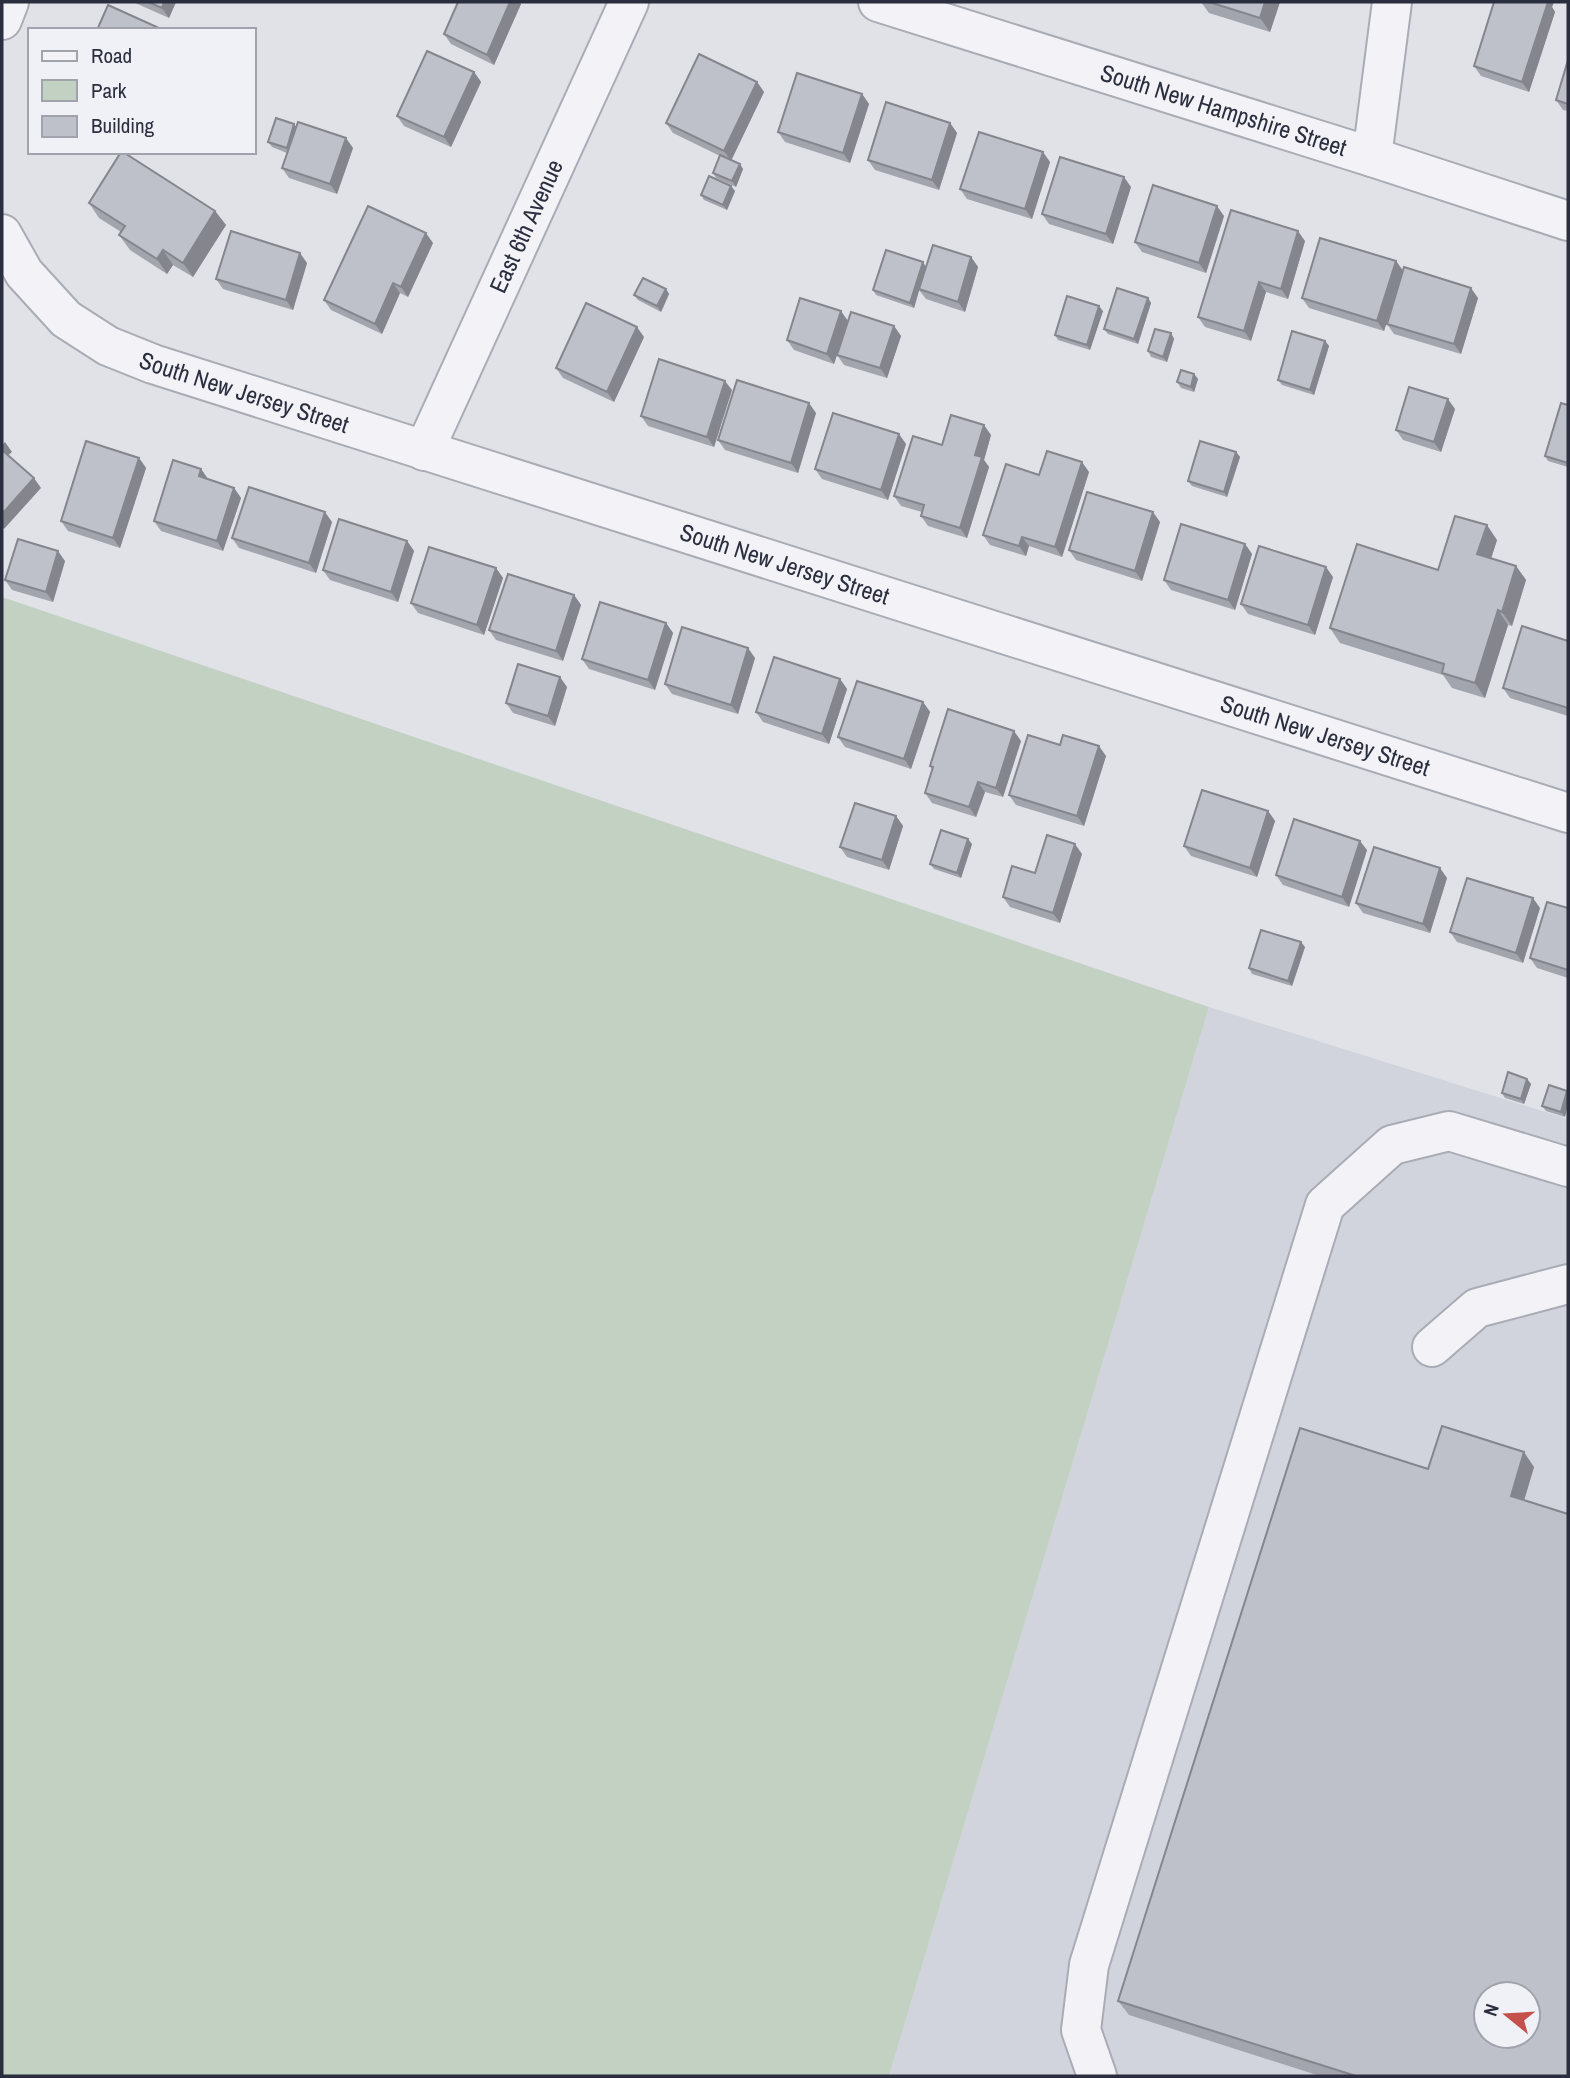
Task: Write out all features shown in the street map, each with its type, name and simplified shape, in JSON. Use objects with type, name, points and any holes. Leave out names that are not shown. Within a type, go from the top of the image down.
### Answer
[{"type":"street","points":[[2,20],[9,2]]},
{"type":"street","name":"East 6th Avenue","points":[[424,451],[629,2]]},
{"type":"street","name":"South New Hampshire Street","points":[[878,2],[1568,221]]},
{"type":"street","points":[[1372,157],[1392,2]]},
{"type":"street","name":"South New Jersey Street","points":[[2,234],[24,273],[66,319],[108,346],[153,364],[1568,813]]},
{"type":"street","points":[[1097,2076],[1081,2030],[1090,1965],[1325,1205],[1392,1144],[1449,1131],[1568,1167]]},
{"type":"street","points":[[1432,1347],[1477,1308],[1568,1284]]},
{"type":"shaded area","points":[[1209,1007],[1568,1119],[1568,2076],[889,2076]]},
{"type":"green space","points":[[2,597],[1209,1007],[889,2076],[2,2076]]},
{"type":"building","points":[[148,2],[164,2],[162,8]]},
{"type":"building","points":[[458,2],[510,2],[487,55],[444,34]]},
{"type":"building","points":[[1209,2],[1265,2],[1260,18]]},
{"type":"building","points":[[1494,2],[1548,2],[1522,82],[1474,66]]},
{"type":"building","points":[[108,5],[159,28],[98,28]]},
{"type":"building","points":[[427,51],[474,72],[444,137],[397,116]]},
{"type":"building","points":[[699,54],[757,82],[724,151],[666,123]]},
{"type":"building","points":[[1568,60],[1568,104],[1556,100]]},
{"type":"building","points":[[797,73],[862,94],[843,153],[778,132]]},
{"type":"building","points":[[886,102],[950,123],[932,180],[868,160]]},
{"type":"building","points":[[276,118],[294,124],[287,148],[268,142]]},
{"type":"building","points":[[298,122],[346,138],[330,184],[282,168]]},
{"type":"building","points":[[979,132],[1043,152],[1025,209],[960,189]]},
{"type":"building","points":[[120,154],[126,154],[215,211],[183,263],[163,250],[157,259],[119,235],[125,226],[89,203]]},
{"type":"building","points":[[720,155],[740,164],[732,181],[713,173]]},
{"type":"building","points":[[1060,157],[1124,177],[1106,234],[1042,214]]},
{"type":"building","points":[[709,176],[731,186],[723,205],[701,195]]},
{"type":"building","points":[[1153,185],[1217,206],[1199,263],[1135,242]]},
{"type":"building","points":[[368,206],[426,233],[401,287],[393,283],[375,324],[324,300]]},
{"type":"building","points":[[1231,210],[1298,231],[1281,289],[1259,282],[1244,331],[1198,317]]},
{"type":"building","points":[[231,231],[300,253],[286,300],[216,279]]},
{"type":"building","points":[[1320,238],[1396,261],[1377,321],[1302,298]]},
{"type":"building","points":[[933,245],[971,257],[958,302],[919,289]]},
{"type":"building","points":[[886,250],[923,262],[910,303],[873,290]]},
{"type":"building","points":[[1404,267],[1471,288],[1454,344],[1387,324]]},
{"type":"building","points":[[643,278],[666,289],[657,306],[634,295]]},
{"type":"building","points":[[1117,288],[1148,298],[1134,339],[1104,329]]},
{"type":"building","points":[[1067,296],[1099,306],[1087,345],[1055,335]]},
{"type":"building","points":[[800,298],[841,311],[827,354],[787,340]]},
{"type":"building","points":[[586,303],[637,327],[607,392],[556,368]]},
{"type":"building","points":[[851,312],[894,326],[880,368],[837,355]]},
{"type":"building","points":[[1155,329],[1171,333],[1163,357],[1148,351]]},
{"type":"building","points":[[1292,331],[1325,341],[1310,390],[1278,380]]},
{"type":"building","points":[[659,359],[725,381],[707,437],[641,416]]},
{"type":"building","points":[[1181,370],[1194,374],[1191,387],[1177,382]]},
{"type":"building","points":[[737,380],[809,403],[791,463],[718,440]]},
{"type":"building","points":[[1409,387],[1448,399],[1434,442],[1396,430]]},
{"type":"building","points":[[1561,403],[1568,405],[1568,463],[1545,456]]},
{"type":"building","points":[[833,413],[899,434],[881,490],[815,469]]},
{"type":"building","points":[[951,415],[984,425],[975,455],[982,457],[960,528],[921,516],[924,505],[894,496],[913,436],[942,445]]},
{"type":"building","points":[[86,441],[139,458],[113,538],[61,521]]},
{"type":"building","points":[[1200,441],[1236,452],[1224,492],[1188,481]]},
{"type":"building","points":[[2,450],[34,478],[2,514]]},
{"type":"building","points":[[1047,451],[1082,462],[1055,547],[1022,537],[1019,546],[983,535],[1006,464],[1039,475]]},
{"type":"building","points":[[173,460],[201,469],[199,476],[234,488],[217,541],[154,521]]},
{"type":"building","points":[[249,487],[325,512],[309,563],[232,538]]},
{"type":"building","points":[[1087,492],[1153,512],[1135,571],[1069,550]]},
{"type":"building","points":[[1455,516],[1487,525],[1477,554],[1516,566],[1502,612],[1498,610],[1475,683],[1442,673],[1444,664],[1330,628],[1357,544],[1438,570]]},
{"type":"building","points":[[339,519],[407,541],[391,592],[323,570]]},
{"type":"building","points":[[1181,524],[1245,544],[1228,600],[1164,580]]},
{"type":"building","points":[[18,539],[58,551],[46,592],[5,580]]},
{"type":"building","points":[[1259,546],[1326,567],[1308,625],[1241,604]]},
{"type":"building","points":[[429,547],[496,568],[477,625],[411,603]]},
{"type":"building","points":[[508,574],[574,595],[556,651],[489,630]]},
{"type":"building","points":[[600,602],[666,623],[648,680],[582,659]]},
{"type":"building","points":[[1522,626],[1568,641],[1568,708],[1503,688]]},
{"type":"building","points":[[682,627],[748,648],[731,705],[665,684]]},
{"type":"building","points":[[774,657],[840,679],[822,734],[756,712]]},
{"type":"building","points":[[518,664],[560,677],[548,716],[506,703]]},
{"type":"building","points":[[857,681],[923,702],[904,759],[838,737]]},
{"type":"building","points":[[948,709],[1014,731],[996,788],[978,782],[969,807],[925,793],[933,767],[930,766]]},
{"type":"building","points":[[1028,735],[1060,745],[1063,735],[1099,746],[1077,816],[1009,795]]},
{"type":"building","points":[[1202,790],[1268,811],[1250,868],[1184,846]]},
{"type":"building","points":[[855,803],[896,816],[882,860],[840,847]]},
{"type":"building","points":[[1294,819],[1360,841],[1342,897],[1276,875]]},
{"type":"building","points":[[941,830],[968,839],[957,873],[930,864]]},
{"type":"building","points":[[1047,835],[1075,844],[1053,913],[1003,897],[1012,866],[1035,873]]},
{"type":"building","points":[[1374,847],[1440,868],[1423,924],[1356,903]]},
{"type":"building","points":[[1467,878],[1533,898],[1516,953],[1450,932]]},
{"type":"building","points":[[1547,902],[1568,908],[1568,970],[1530,958]]},
{"type":"building","points":[[1261,930],[1301,942],[1288,981],[1249,968]]},
{"type":"building","points":[[1508,1072],[1527,1079],[1521,1099],[1502,1093]]},
{"type":"building","points":[[1549,1085],[1567,1091],[1561,1112],[1542,1106]]},
{"type":"building","points":[[1442,1426],[1524,1452],[1511,1496],[1568,1514],[1568,2076],[1356,2076],[1118,2001],[1300,1428],[1428,1469]]}]
